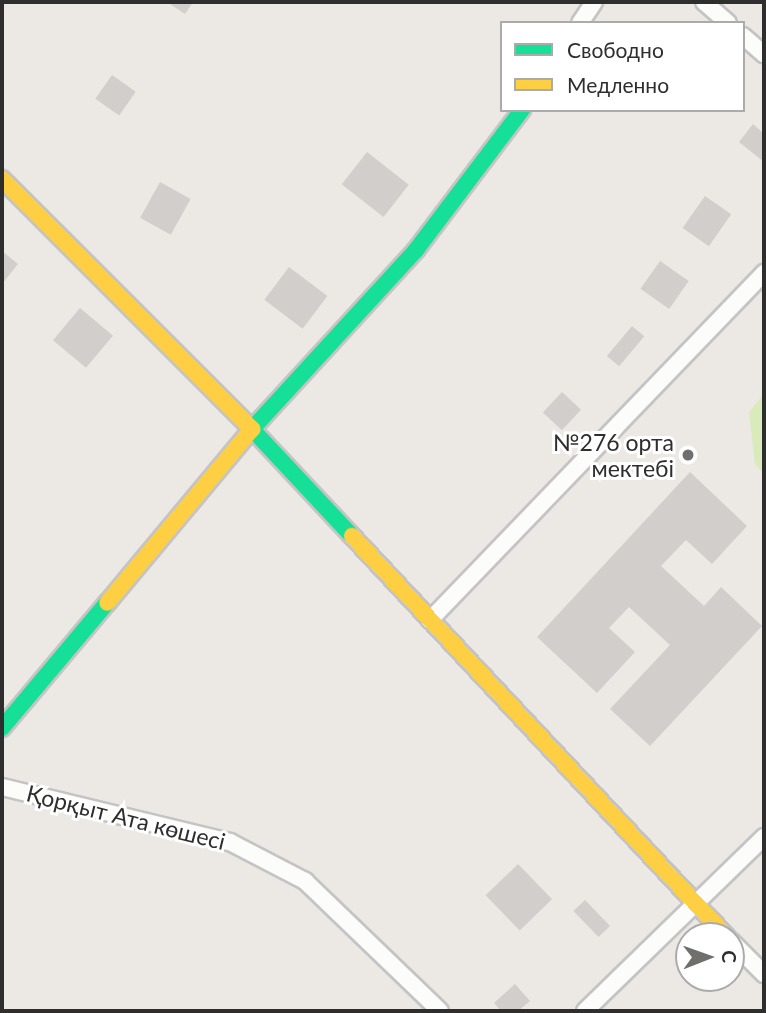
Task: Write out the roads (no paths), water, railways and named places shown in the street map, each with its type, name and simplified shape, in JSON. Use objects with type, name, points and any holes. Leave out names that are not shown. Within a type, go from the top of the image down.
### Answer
[{"type":"street","points":[[581,21],[594,2]]},
{"type":"street","points":[[704,2],[726,21]]},
{"type":"street","points":[[745,38],[764,54]]},
{"type":"street","points":[[2,728],[252,429],[416,250],[520,112]]},
{"type":"street","points":[[2,179],[252,429],[712,922]]},
{"type":"street","points":[[430,620],[764,273]]},
{"type":"street","name":"Қорқыт Ата көшесі","points":[[2,787],[230,842],[305,881],[440,1011]]},
{"type":"street","points":[[585,1011],[764,836]]},
{"type":"street","points":[[745,955],[764,974]]},
{"type":"place","name":"№276 орта мектебі","points":[[688,455]]}]
